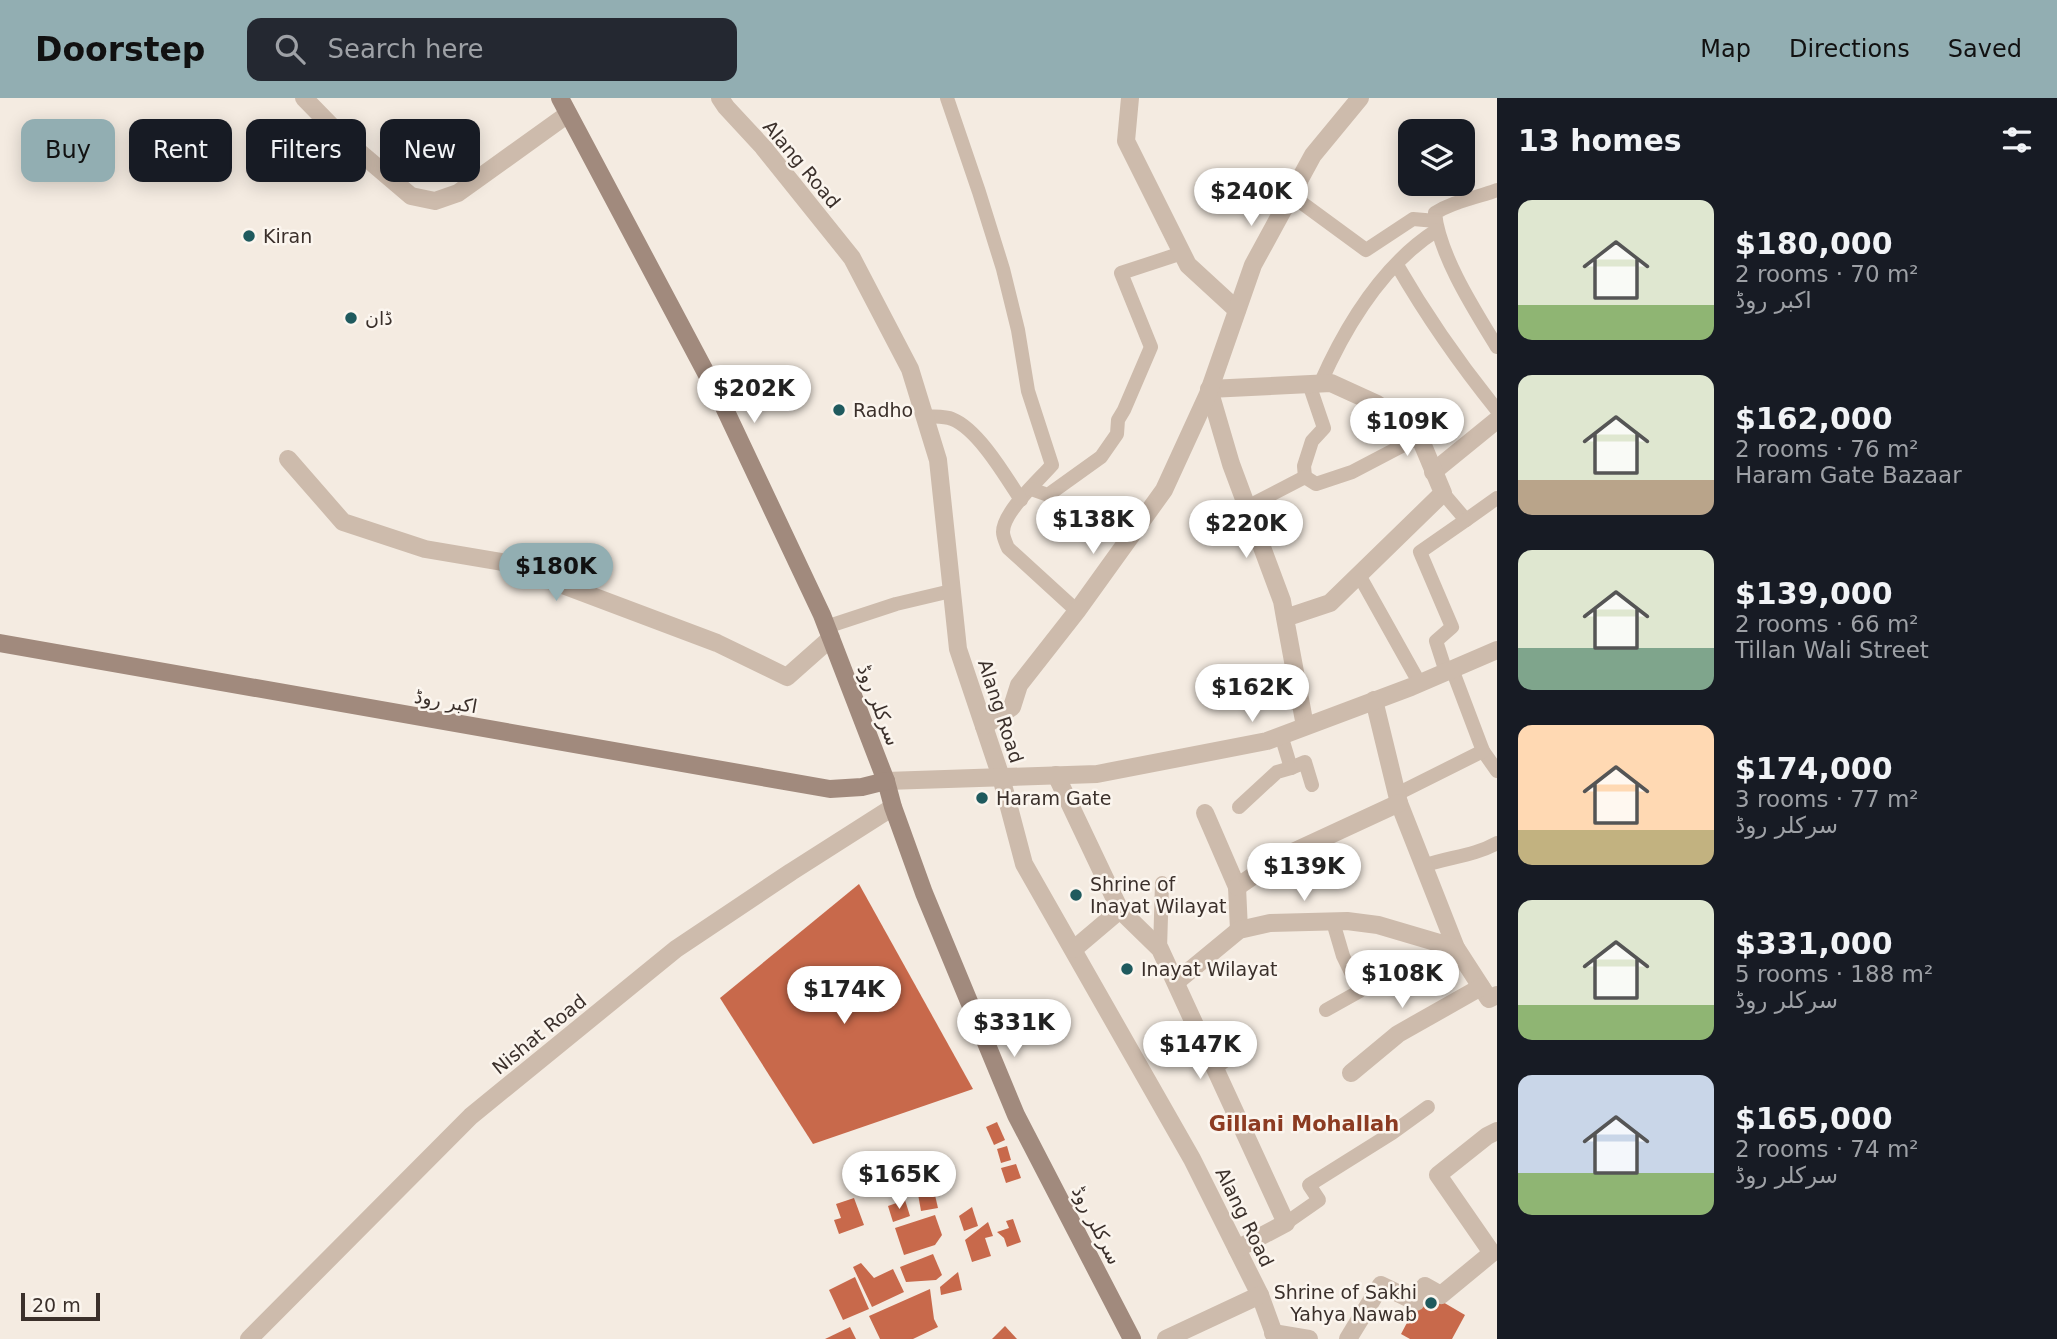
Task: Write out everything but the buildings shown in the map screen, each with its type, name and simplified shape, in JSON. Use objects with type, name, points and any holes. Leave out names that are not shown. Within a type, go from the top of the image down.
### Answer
[{"type":"main road","name":"سرکلر روڈ","points":[[564,106],[722,403],[829,632],[886,782],[924,893],[1016,1115],[1132,1339]]},
{"type":"main road","name":"اکبر روڈ","points":[[0,643],[817,787],[830,789],[886,782]]},
{"type":"street","points":[[304,98],[344,139],[411,196],[435,201],[458,193],[564,106]]},
{"type":"street","name":"Alang Road","points":[[720,98],[852,258],[910,369],[938,460],[958,649],[1001,777],[1024,864],[1192,1159],[1259,1295],[1275,1336]]},
{"type":"street","points":[[1130,98],[1126,141],[1188,265],[1237,310]]},
{"type":"street","points":[[984,726],[1012,707],[1019,685],[1077,611],[1164,490],[1209,389],[1253,265],[1313,155],[1360,98]]},
{"type":"street","points":[[1209,389],[1331,383],[1377,404],[1402,420],[1422,443],[1443,493],[1330,603],[1285,618]]},
{"type":"street","points":[[1209,389],[1231,464],[1282,601],[1305,726]]},
{"type":"street","points":[[1433,472],[1497,420]]},
{"type":"street","points":[[288,459],[343,522],[425,549],[502,562],[717,643],[788,677],[829,632]]},
{"type":"street","points":[[886,782],[1097,774],[1266,741],[1420,684],[1497,650]]},
{"type":"street","points":[[1351,1073],[1398,1034],[1489,991],[1456,948],[1423,866],[1398,798],[1374,700]]},
{"type":"street","points":[[1056,775],[1120,910],[1160,949],[1286,1223],[1237,1249]]},
{"type":"street","points":[[1237,887],[1278,859],[1398,798]]},
{"type":"street","name":"Nishat Road","points":[[250,1338],[471,1116],[676,949],[893,807]]},
{"type":"street","points":[[1205,813],[1237,887],[1239,930]]},
{"type":"street","points":[[1074,950],[1120,910]]},
{"type":"street","points":[[1176,982],[1239,930],[1270,923],[1333,922],[1378,925],[1456,948]]},
{"type":"street","points":[[1348,1339],[1381,1284],[1416,1302],[1426,1286],[1441,1295],[1492,1253],[1438,1175],[1497,1131]]},
{"type":"street","points":[[1166,1339],[1259,1295]]},
{"type":"street","points":[[1275,1336],[1309,1339]]},
{"type":"lane","points":[[947,98],[1003,269],[1018,330],[1028,391],[1052,465],[1005,522],[1002,534],[1008,548],[1077,611]]},
{"type":"lane","points":[[1497,190],[1445,206],[1436,213],[1437,225],[1465,295],[1497,347]]},
{"type":"lane","points":[[1292,195],[1366,250],[1413,219],[1437,225]]},
{"type":"lane","points":[[1305,477],[1304,466],[1312,441],[1324,428],[1315,384],[1365,301],[1417,243],[1437,225]]},
{"type":"lane","points":[[924,416],[951,418],[968,430],[1026,494],[1048,495],[1101,457],[1117,434],[1118,420],[1151,347],[1121,273],[1182,253]]},
{"type":"lane","points":[[1397,265],[1455,357],[1497,410]]},
{"type":"lane","points":[[1305,477],[1316,484],[1352,472],[1417,438]]},
{"type":"lane","points":[[1247,507],[1305,477]]},
{"type":"lane","points":[[1443,493],[1466,520]]},
{"type":"lane","points":[[1497,498],[1420,552],[1452,626],[1436,641],[1483,751],[1497,771]]},
{"type":"lane","points":[[1359,575],[1420,684]]},
{"type":"lane","points":[[829,632],[896,604],[951,591]]},
{"type":"lane","points":[[1281,735],[1291,768]]},
{"type":"lane","points":[[1398,798],[1483,751]]},
{"type":"lane","points":[[1239,807],[1277,772],[1305,762],[1312,785]]},
{"type":"lane","points":[[1423,866],[1448,857],[1468,855],[1497,843]]},
{"type":"lane","points":[[1160,949],[1163,883]]},
{"type":"lane","points":[[1326,1010],[1360,991],[1343,956],[1333,922]]},
{"type":"lane","points":[[1215,1068],[1247,1045]]},
{"type":"lane","points":[[1286,1223],[1319,1200],[1309,1185],[1428,1107]]},
{"type":"place","name":"Kiran","points":[[249,236]]},
{"type":"place","name":"ڈان","points":[[351,318]]},
{"type":"place","name":"Radho","points":[[839,410]]},
{"type":"place","name":"Haram Gate","points":[[982,798]]},
{"type":"place","name":"Shrine of Inayat Wilayat","points":[[1076,895]]},
{"type":"place","name":"Inayat Wilayat","points":[[1127,969]]},
{"type":"place","name":"Shrine of Sakhi Yahya Nawab","points":[[1431,1303]]},
{"type":"district","name":"Gillani Mohallah","points":[[1304,1124]]}]
